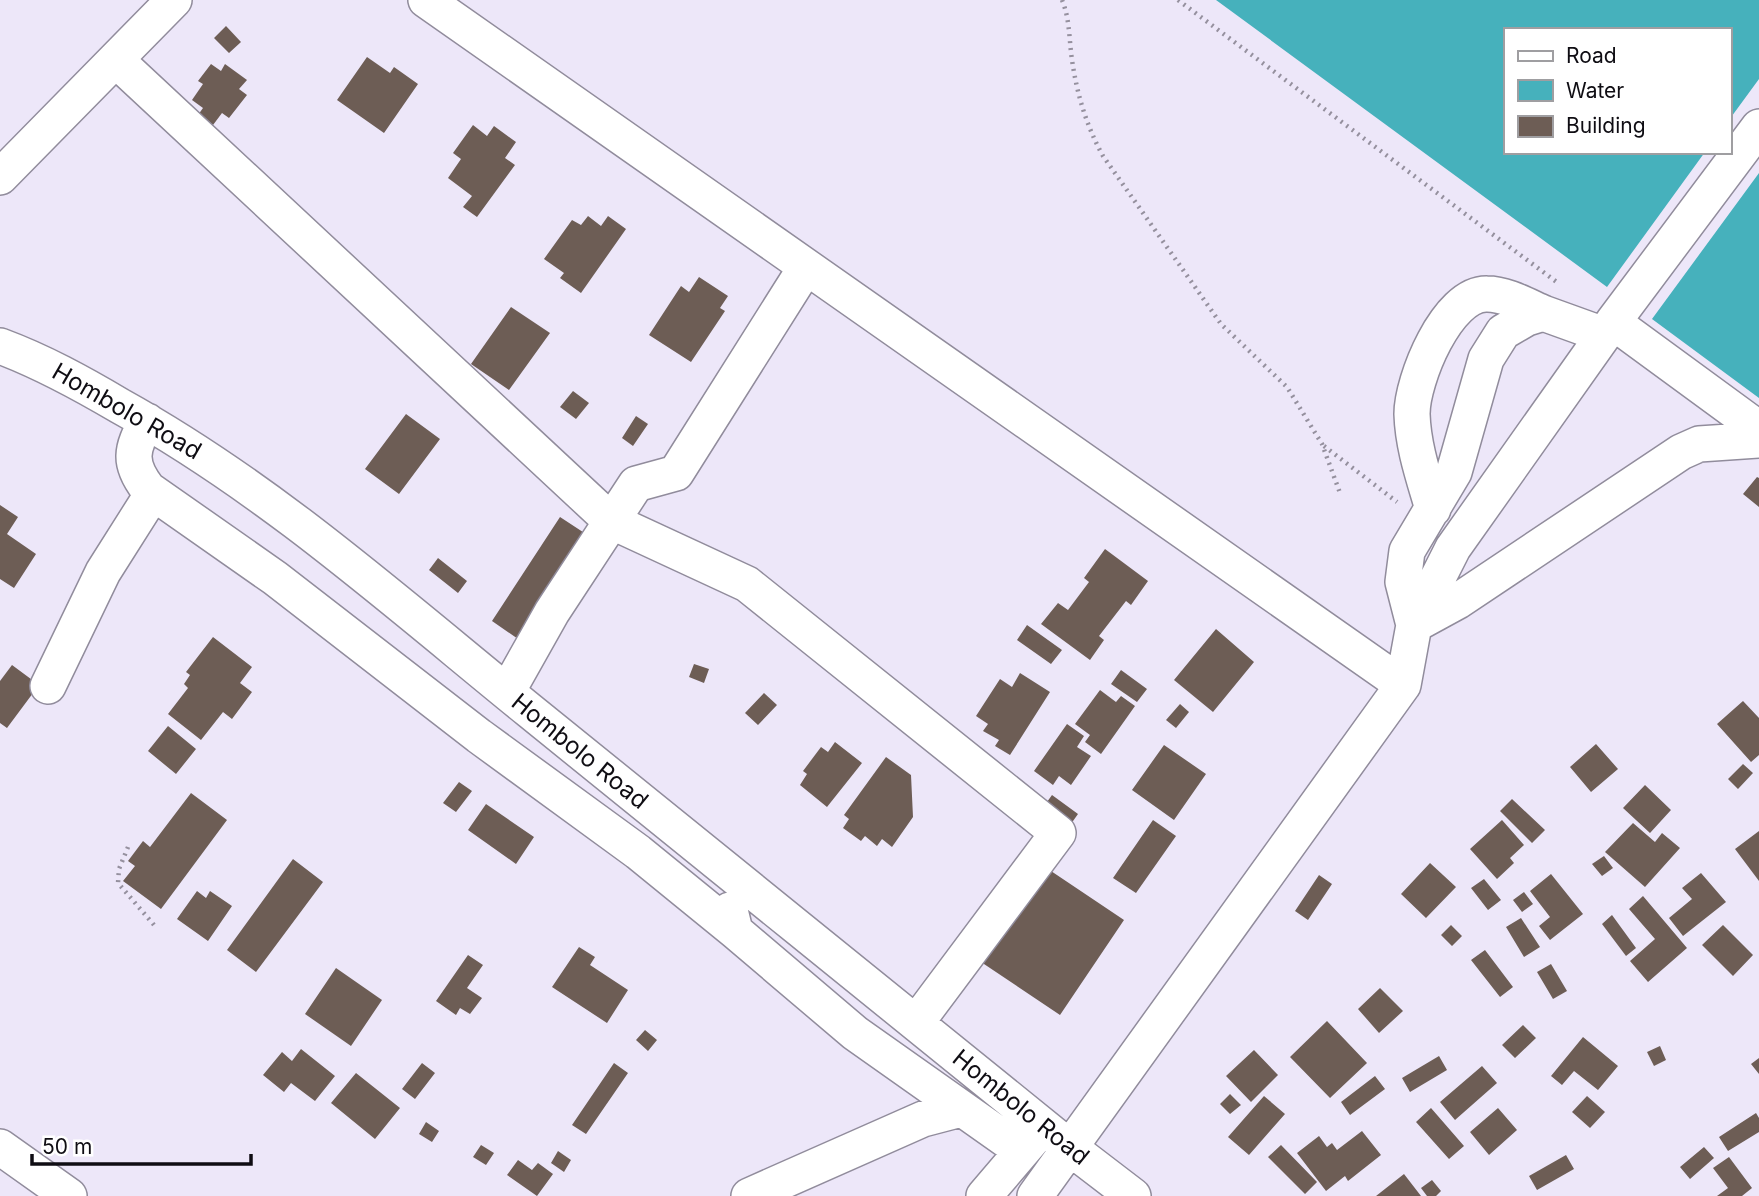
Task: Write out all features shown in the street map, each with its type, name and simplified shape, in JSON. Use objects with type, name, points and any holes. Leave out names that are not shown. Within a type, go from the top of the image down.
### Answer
[{"type":"street","points":[[0,177],[174,0]]},
{"type":"street","points":[[426,0],[1403,685]]},
{"type":"street","points":[[116,60],[611,521],[747,584],[1058,833],[916,1023]]},
{"type":"street","points":[[984,1196],[1045,1141],[1403,685],[1414,625],[1453,548],[1608,329],[1759,127]]},
{"type":"street","points":[[507,692],[552,612],[636,484],[676,473],[806,267]]},
{"type":"street","points":[[1428,516],[1414,441],[1412,411],[1421,375],[1445,324],[1458,305],[1471,296],[1488,294],[1553,300],[1608,329],[1759,429]]},
{"type":"street","points":[[1414,625],[1403,582],[1407,551],[1454,472],[1474,398],[1493,346],[1513,325],[1553,300]]},
{"type":"street","name":"Hombolo Road","points":[[0,346],[43,362],[187,443],[322,542],[418,616],[507,692],[916,1023],[1045,1141],[1133,1196]]},
{"type":"street","points":[[147,421],[135,445],[133,460],[135,472],[153,493],[275,578],[479,736],[638,852],[855,1033],[961,1109],[1045,1141]]},
{"type":"street","points":[[1414,625],[1458,601],[1681,452],[1699,444],[1759,440]]},
{"type":"street","points":[[48,686],[103,572],[153,493]]},
{"type":"street","points":[[721,866],[735,931]]},
{"type":"street","points":[[750,1196],[923,1119],[961,1109]]},
{"type":"street","points":[[1035,1196],[1045,1141]]},
{"type":"street","points":[[0,1147],[69,1196]]},
{"type":"path","points":[[1062,0],[1069,21],[1079,99],[1102,156],[1216,319],[1287,387],[1322,444],[1340,493]]},
{"type":"path","points":[[1178,0],[1553,300]]},
{"type":"path","points":[[1322,444],[1428,516]]},
{"type":"path","points":[[128,847],[118,869],[118,883],[154,925]]},
{"type":"water","points":[[1216,0],[1759,0],[1759,79],[1731,117],[1731,28],[1504,28],[1504,154],[1704,154],[1607,287]]},
{"type":"water","points":[[1759,173],[1759,398],[1652,319]]},
{"type":"building","points":[[226,26],[241,42],[229,53],[214,38]]},
{"type":"building","points":[[367,57],[390,73],[394,67],[418,84],[384,133],[337,100]]},
{"type":"building","points":[[211,64],[221,71],[225,64],[247,80],[239,89],[247,95],[229,118],[222,113],[213,125],[198,115],[203,108],[192,100],[203,84],[198,81]]},
{"type":"building","points":[[473,125],[487,136],[494,126],[516,142],[505,158],[515,165],[477,217],[463,207],[472,196],[448,178],[461,159],[453,153]]},
{"type":"building","points":[[588,216],[601,226],[608,216],[626,229],[581,293],[560,278],[564,273],[544,259],[572,220],[581,225]]},
{"type":"building","points":[[699,277],[728,296],[720,308],[725,311],[691,362],[649,335],[681,286],[689,292]]},
{"type":"building","points":[[511,307],[550,333],[509,390],[471,364]]},
{"type":"building","points":[[573,391],[589,403],[576,419],[560,407]]},
{"type":"building","points":[[406,414],[440,439],[399,494],[365,469]]},
{"type":"building","points":[[636,416],[648,424],[633,446],[622,438]]},
{"type":"building","points":[[1757,477],[1759,478],[1759,507],[1743,494]]},
{"type":"building","points":[[0,505],[18,517],[7,534],[36,554],[14,588],[0,579]]},
{"type":"building","points":[[560,517],[589,536],[521,641],[492,621]]},
{"type":"building","points":[[1105,549],[1148,581],[1131,605],[1126,601],[1099,636],[1104,640],[1090,660],[1041,624],[1058,603],[1068,610],[1089,582],[1084,578]]},
{"type":"building","points":[[438,558],[467,581],[458,593],[429,570]]},
{"type":"building","points":[[1027,625],[1062,650],[1051,664],[1017,640]]},
{"type":"building","points":[[1216,629],[1254,662],[1213,712],[1174,680]]},
{"type":"building","points":[[213,637],[252,667],[240,683],[252,692],[232,719],[223,712],[201,740],[168,714],[188,688],[184,684],[190,675],[186,672]]},
{"type":"building","points":[[694,664],[709,669],[704,683],[689,677]]},
{"type":"building","points":[[12,665],[39,685],[7,728],[0,723],[0,681]]},
{"type":"building","points":[[1121,670],[1147,689],[1137,702],[1111,684]]},
{"type":"building","points":[[1020,673],[1050,692],[1010,755],[995,746],[999,740],[983,731],[988,724],[976,716],[1000,679],[1012,687]]},
{"type":"building","points":[[1100,690],[1116,702],[1121,696],[1135,706],[1101,754],[1085,742],[1090,735],[1075,724]]},
{"type":"building","points":[[764,693],[777,705],[758,725],[745,713]]},
{"type":"building","points":[[1743,701],[1759,718],[1759,755],[1751,762],[1717,724]]},
{"type":"building","points":[[1180,704],[1189,712],[1176,728],[1166,720]]},
{"type":"building","points":[[1067,724],[1084,736],[1077,747],[1091,756],[1071,785],[1059,776],[1053,785],[1034,771]]},
{"type":"building","points":[[168,726],[196,749],[176,774],[148,751]]},
{"type":"building","points":[[835,742],[862,763],[827,807],[800,785],[807,774],[803,771],[821,747],[828,752]]},
{"type":"building","points":[[1596,744],[1618,769],[1591,792],[1570,767]]},
{"type":"building","points":[[1164,745],[1206,774],[1174,820],[1132,790]]},
{"type":"building","points":[[886,757],[911,775],[913,817],[892,847],[882,839],[877,846],[865,836],[861,841],[843,828],[849,819],[844,815]]},
{"type":"building","points":[[1743,764],[1753,773],[1738,789],[1728,779]]},
{"type":"building","points":[[459,782],[472,791],[456,812],[443,803]]},
{"type":"building","points":[[1645,785],[1671,810],[1650,833],[1623,808]]},
{"type":"building","points":[[191,793],[227,820],[161,909],[123,881],[135,866],[128,861],[143,841],[150,847]]},
{"type":"building","points":[[1052,795],[1078,814],[1068,828],[1042,809]]},
{"type":"building","points":[[1512,799],[1545,830],[1532,843],[1500,811]]},
{"type":"building","points":[[486,804],[534,837],[516,864],[468,830]]},
{"type":"building","points":[[1153,820],[1176,836],[1136,893],[1113,878]]},
{"type":"building","points":[[1502,820],[1524,845],[1510,858],[1514,863],[1497,879],[1470,849]]},
{"type":"building","points":[[1633,823],[1655,842],[1662,833],[1680,848],[1645,887],[1605,852]]},
{"type":"building","points":[[1759,831],[1759,881],[1735,849]]},
{"type":"building","points":[[1604,856],[1613,868],[1602,876],[1592,864]]},
{"type":"building","points":[[293,859],[323,882],[256,972],[227,950]]},
{"type":"building","points":[[1430,863],[1456,887],[1426,918],[1401,894]]},
{"type":"building","points":[[1045,867],[1124,920],[1060,1015],[981,962]]},
{"type":"building","points":[[1701,873],[1726,902],[1683,936],[1669,918],[1692,899],[1682,888]]},
{"type":"building","points":[[1551,874],[1583,914],[1550,940],[1539,926],[1550,917],[1530,891]]},
{"type":"building","points":[[1319,875],[1332,884],[1308,920],[1295,911]]},
{"type":"building","points":[[1484,879],[1501,900],[1488,910],[1471,888]]},
{"type":"building","points":[[197,891],[206,898],[210,891],[232,906],[208,941],[177,919]]},
{"type":"building","points":[[1524,892],[1533,904],[1522,912],[1513,900]]},
{"type":"building","points":[[1643,896],[1687,948],[1648,982],[1630,961],[1655,939],[1629,909]]},
{"type":"building","points":[[1612,915],[1636,948],[1626,956],[1602,924]]},
{"type":"building","points":[[1521,918],[1540,947],[1524,957],[1506,927]]},
{"type":"building","points":[[1451,925],[1462,936],[1452,946],[1441,935]]},
{"type":"building","points":[[1723,925],[1753,955],[1733,976],[1702,945]]},
{"type":"building","points":[[579,947],[595,957],[590,965],[628,990],[607,1023],[552,987]]},
{"type":"building","points":[[1485,950],[1513,987],[1500,997],[1471,960]]},
{"type":"building","points":[[468,955],[483,965],[467,988],[482,998],[470,1014],[460,1008],[456,1015],[436,1001]]},
{"type":"building","points":[[1551,964],[1567,991],[1553,999],[1537,972]]},
{"type":"building","points":[[336,968],[382,1000],[351,1046],[305,1014]]},
{"type":"building","points":[[1380,988],[1403,1011],[1379,1033],[1358,1009]]},
{"type":"building","points":[[1327,1021],[1367,1063],[1330,1098],[1290,1057]]},
{"type":"building","points":[[1523,1025],[1536,1038],[1515,1058],[1502,1045]]},
{"type":"building","points":[[645,1030],[657,1040],[648,1051],[636,1040]]},
{"type":"building","points":[[1583,1037],[1618,1066],[1598,1090],[1574,1071],[1562,1085],[1551,1076]]},
{"type":"building","points":[[1660,1046],[1666,1060],[1654,1066],[1647,1052]]},
{"type":"building","points":[[301,1049],[335,1076],[315,1101],[291,1083],[284,1092],[263,1075],[282,1052],[292,1061]]},
{"type":"building","points":[[1254,1050],[1278,1075],[1251,1102],[1226,1076]]},
{"type":"building","points":[[1439,1056],[1447,1070],[1410,1092],[1402,1078]]},
{"type":"building","points":[[1759,1058],[1759,1074],[1751,1064]]},
{"type":"building","points":[[422,1063],[435,1073],[415,1099],[402,1089]]},
{"type":"building","points":[[614,1063],[628,1073],[586,1134],[572,1125]]},
{"type":"building","points":[[1482,1066],[1497,1083],[1455,1120],[1440,1102]]},
{"type":"building","points":[[356,1073],[400,1108],[375,1139],[331,1103]]},
{"type":"building","points":[[1375,1076],[1385,1089],[1350,1115],[1341,1102]]},
{"type":"building","points":[[1230,1094],[1241,1105],[1230,1114],[1220,1104]]},
{"type":"building","points":[[1264,1096],[1285,1114],[1249,1155],[1228,1137]]},
{"type":"building","points":[[1587,1096],[1605,1112],[1590,1128],[1572,1112]]},
{"type":"building","points":[[1431,1108],[1464,1146],[1449,1159],[1416,1122]]},
{"type":"building","points":[[1498,1108],[1517,1130],[1489,1155],[1470,1132]]},
{"type":"building","points":[[1756,1113],[1759,1118],[1759,1132],[1728,1151],[1719,1137]]},
{"type":"building","points":[[426,1122],[439,1131],[432,1142],[419,1134]]},
{"type":"building","points":[[1362,1131],[1381,1155],[1348,1181],[1345,1176],[1326,1191],[1297,1153],[1319,1136],[1327,1147],[1332,1143],[1337,1150]]},
{"type":"building","points":[[481,1145],[494,1153],[486,1165],[473,1157]]},
{"type":"building","points":[[1281,1145],[1317,1182],[1305,1194],[1268,1157]]},
{"type":"building","points":[[1704,1147],[1714,1158],[1690,1179],[1680,1167]]},
{"type":"building","points":[[558,1151],[571,1160],[564,1172],[551,1163]]},
{"type":"building","points":[[1566,1155],[1574,1169],[1537,1190],[1529,1176]]},
{"type":"building","points":[[1729,1157],[1752,1188],[1742,1196],[1717,1196],[1728,1188],[1713,1168]]},
{"type":"building","points":[[518,1160],[532,1170],[538,1163],[553,1174],[537,1196],[507,1175]]},
{"type":"building","points":[[1404,1174],[1421,1196],[1376,1196]]},
{"type":"building","points":[[1432,1180],[1441,1191],[1436,1196],[1427,1196],[1421,1188]]}]
